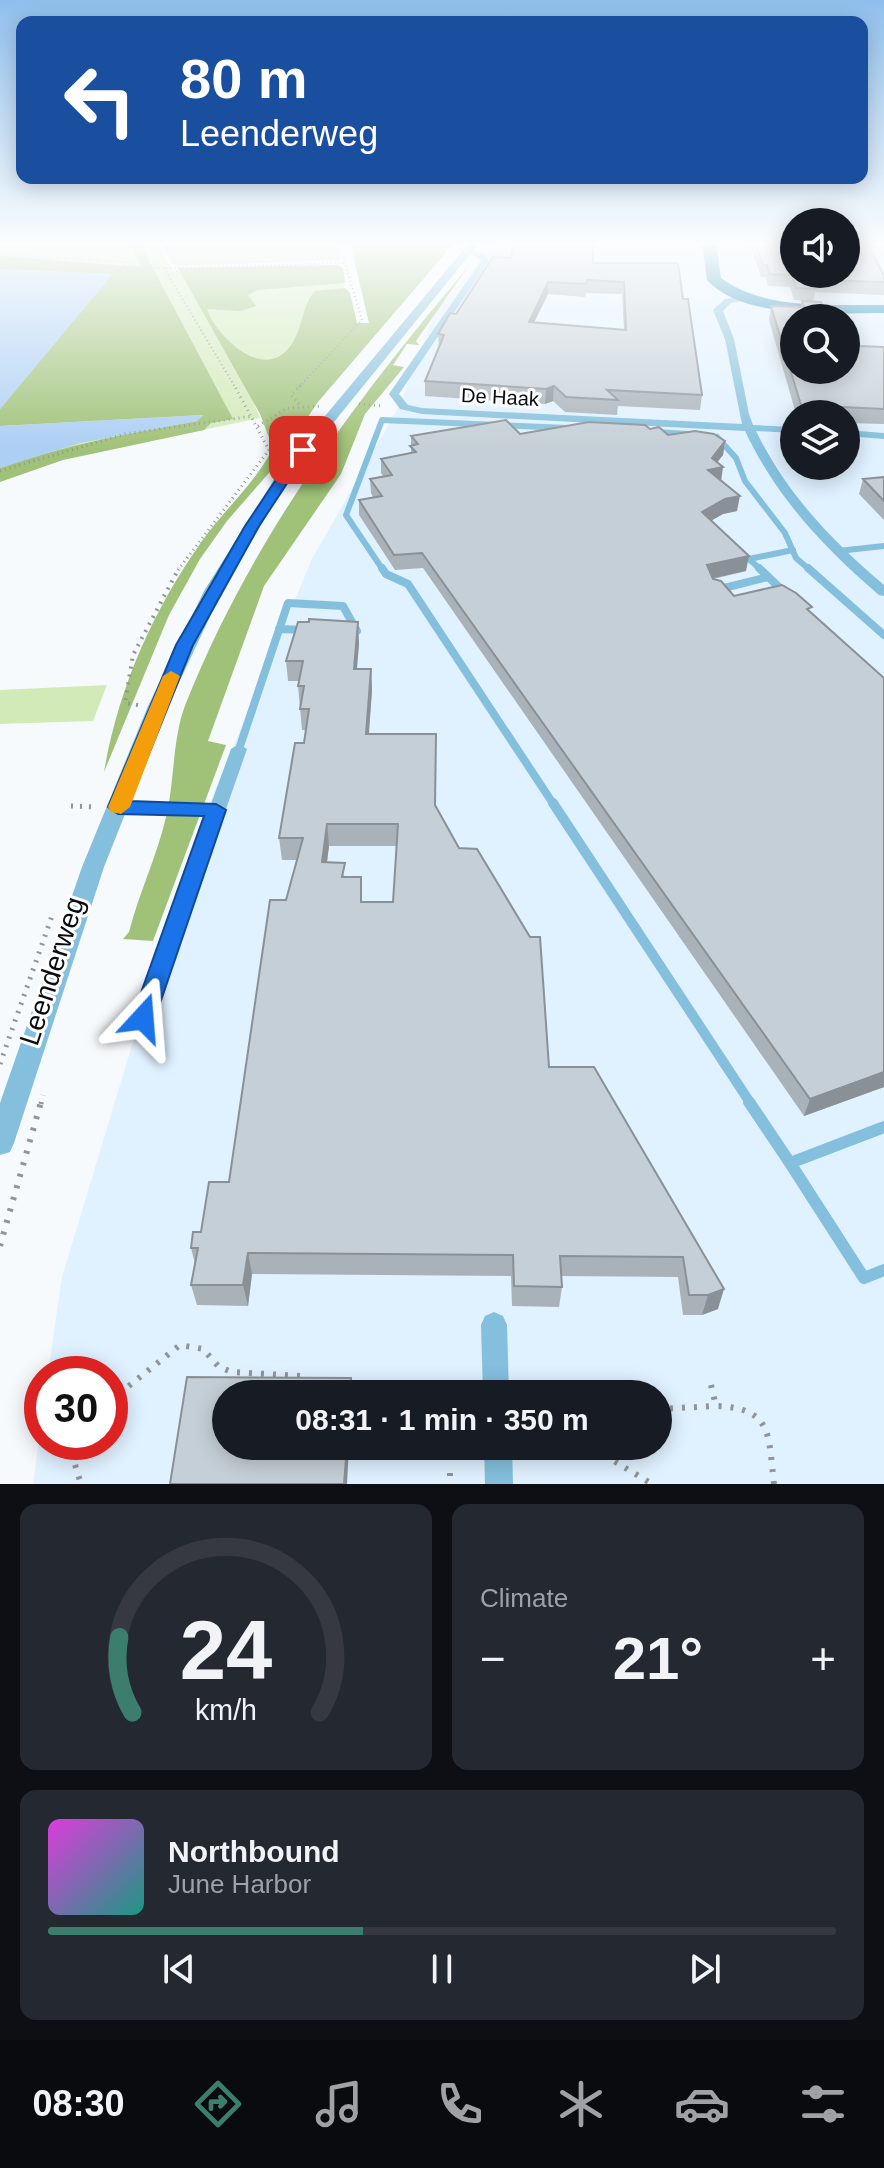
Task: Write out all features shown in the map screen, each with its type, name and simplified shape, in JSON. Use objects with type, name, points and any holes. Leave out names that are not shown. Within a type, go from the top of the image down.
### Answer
[{"type":"street","name":"Leenderweg","points":[[0,1143],[67,939],[185,645],[285,473],[418,311]]},
{"type":"street","name":"De Haak","points":[[451,311],[394,394],[404,407],[422,411],[780,429]]},
{"type":"street","points":[[734,311],[724,320],[748,427],[779,481],[838,551],[884,592]]},
{"type":"street","points":[[860,434],[884,436]]},
{"type":"street","points":[[143,1018],[239,749]]},
{"type":"street","points":[[118,807],[216,810]]},
{"type":"street","points":[[494,1325],[496,1380]]},
{"type":"street","points":[[498,1460],[499,1484]]},
{"type":"lane","points":[[884,635],[796,558],[778,522],[745,481],[723,441],[695,434],[382,420],[346,515],[386,574],[408,584],[417,596],[864,1278],[884,1270]]},
{"type":"lane","points":[[838,551],[884,546]]},
{"type":"lane","points":[[791,599],[749,559],[793,550]]},
{"type":"lane","points":[[716,590],[768,577]]},
{"type":"lane","points":[[239,749],[288,603],[343,606],[358,632],[343,632]]},
{"type":"lane","points":[[279,629],[316,631]]},
{"type":"lane","points":[[790,1163],[884,1127]]},
{"type":"path","points":[[141,705],[125,703],[123,687],[138,644],[177,571],[224,505],[266,457],[267,442],[190,311]]},
{"type":"path","points":[[299,404],[291,395],[362,320],[359,311]]},
{"type":"path","points":[[352,404],[361,393]]},
{"type":"path","points":[[258,426],[270,413],[299,404],[324,406]]},
{"type":"path","points":[[0,471],[50,453],[100,441],[217,418],[253,416]]},
{"type":"path","name":"Leenderweg","points":[[0,1246],[47,1080]]},
{"type":"path","points":[[128,1387],[180,1345],[203,1349],[219,1367],[232,1372],[301,1376]]},
{"type":"path","points":[[711,1385],[716,1406]]},
{"type":"path","points":[[672,1408],[745,1405],[758,1414],[765,1428],[774,1484]]},
{"type":"path","points":[[74,1460],[81,1484]]},
{"type":"path","points":[[612,1460],[652,1484]]},
{"type":"path","points":[[450,1473],[450,1484]]},
{"type":"shaded area","points":[[436,311],[780,311],[780,384],[860,384],[860,311],[884,311],[884,1484],[33,1484],[36,1460],[128,1460],[128,1356],[51,1356],[62,1277],[194,840],[312,559],[400,404]]},
{"type":"green space","points":[[0,311],[336,311],[320,358],[235,361],[260,418],[61,460],[0,481]]},
{"type":"green space","points":[[81,311],[176,311],[233,419],[211,423],[204,430],[63,460],[0,482],[0,468],[24,460],[97,440],[197,421],[202,415],[0,426],[0,409]]},
{"type":"green space","points":[[202,311],[208,311],[220,331],[241,351],[266,360],[278,357],[289,348],[305,311],[354,311],[357,323],[369,323],[366,311],[396,311],[318,402],[275,466],[227,521],[200,559],[169,615],[104,772],[118,711],[153,623],[184,567],[258,473],[273,448],[260,414]]},
{"type":"green space","points":[[431,311],[437,311],[416,341],[419,345],[407,344],[393,365],[404,367],[365,414],[341,474],[264,586],[208,741],[226,745],[153,941],[123,939],[129,932],[162,832],[181,716],[212,643],[274,528],[309,474],[346,420]]},
{"type":"green space","points":[[107,685],[93,721],[0,724],[0,690]]},
{"type":"water","points":[[0,311],[82,311],[0,409]]},
{"type":"water","points":[[204,415],[197,421],[80,443],[0,468],[0,426]]},
{"type":"building","points":[[458,311],[534,311],[529,322],[626,330],[625,311],[690,311],[702,395],[607,390],[618,400],[566,397],[554,386],[546,389],[425,381],[444,335],[438,334],[450,313]]},
{"type":"building","points":[[773,311],[780,311],[780,336]]},
{"type":"building","points":[[860,346],[884,347],[884,409],[860,408],[860,400],[799,400],[795,384],[860,384]]},
{"type":"building","points":[[506,420],[520,434],[589,422],[645,425],[650,429],[659,427],[668,435],[695,431],[714,434],[725,441],[712,458],[723,467],[708,470],[740,496],[725,499],[702,512],[749,556],[707,565],[713,579],[721,581],[734,596],[782,585],[796,593],[812,607],[807,609],[884,678],[884,1072],[810,1099],[422,553],[394,555],[359,500],[382,496],[370,479],[392,475],[381,459],[416,452],[410,446],[418,444],[411,436]]},
{"type":"building","points":[[884,477],[884,501],[863,479]]},
{"type":"building","points":[[309,619],[358,622],[354,669],[371,669],[366,734],[436,734],[435,805],[459,848],[477,849],[530,937],[540,937],[549,1067],[594,1067],[724,1289],[708,1295],[689,1295],[683,1257],[560,1256],[562,1287],[514,1286],[513,1255],[248,1253],[243,1285],[191,1285],[198,1248],[191,1248],[193,1232],[201,1232],[209,1182],[229,1182],[270,900],[286,900],[303,838],[279,838],[295,743],[304,743],[309,709],[300,709],[304,686],[298,686],[303,661],[286,661],[298,622],[309,622]],"holes":[[[327,824],[398,824],[393,902],[361,902],[361,877],[342,877],[345,863],[322,862]]]},
{"type":"building","points":[[187,1377],[351,1378],[212,1380],[212,1460],[346,1460],[344,1484],[170,1484]]},
{"type":"slow traffic","points":[[121,807],[118,807],[171,676]]},
{"type":"route","points":[[143,1018],[216,810],[118,807],[185,645],[252,526],[303,450]]}]
